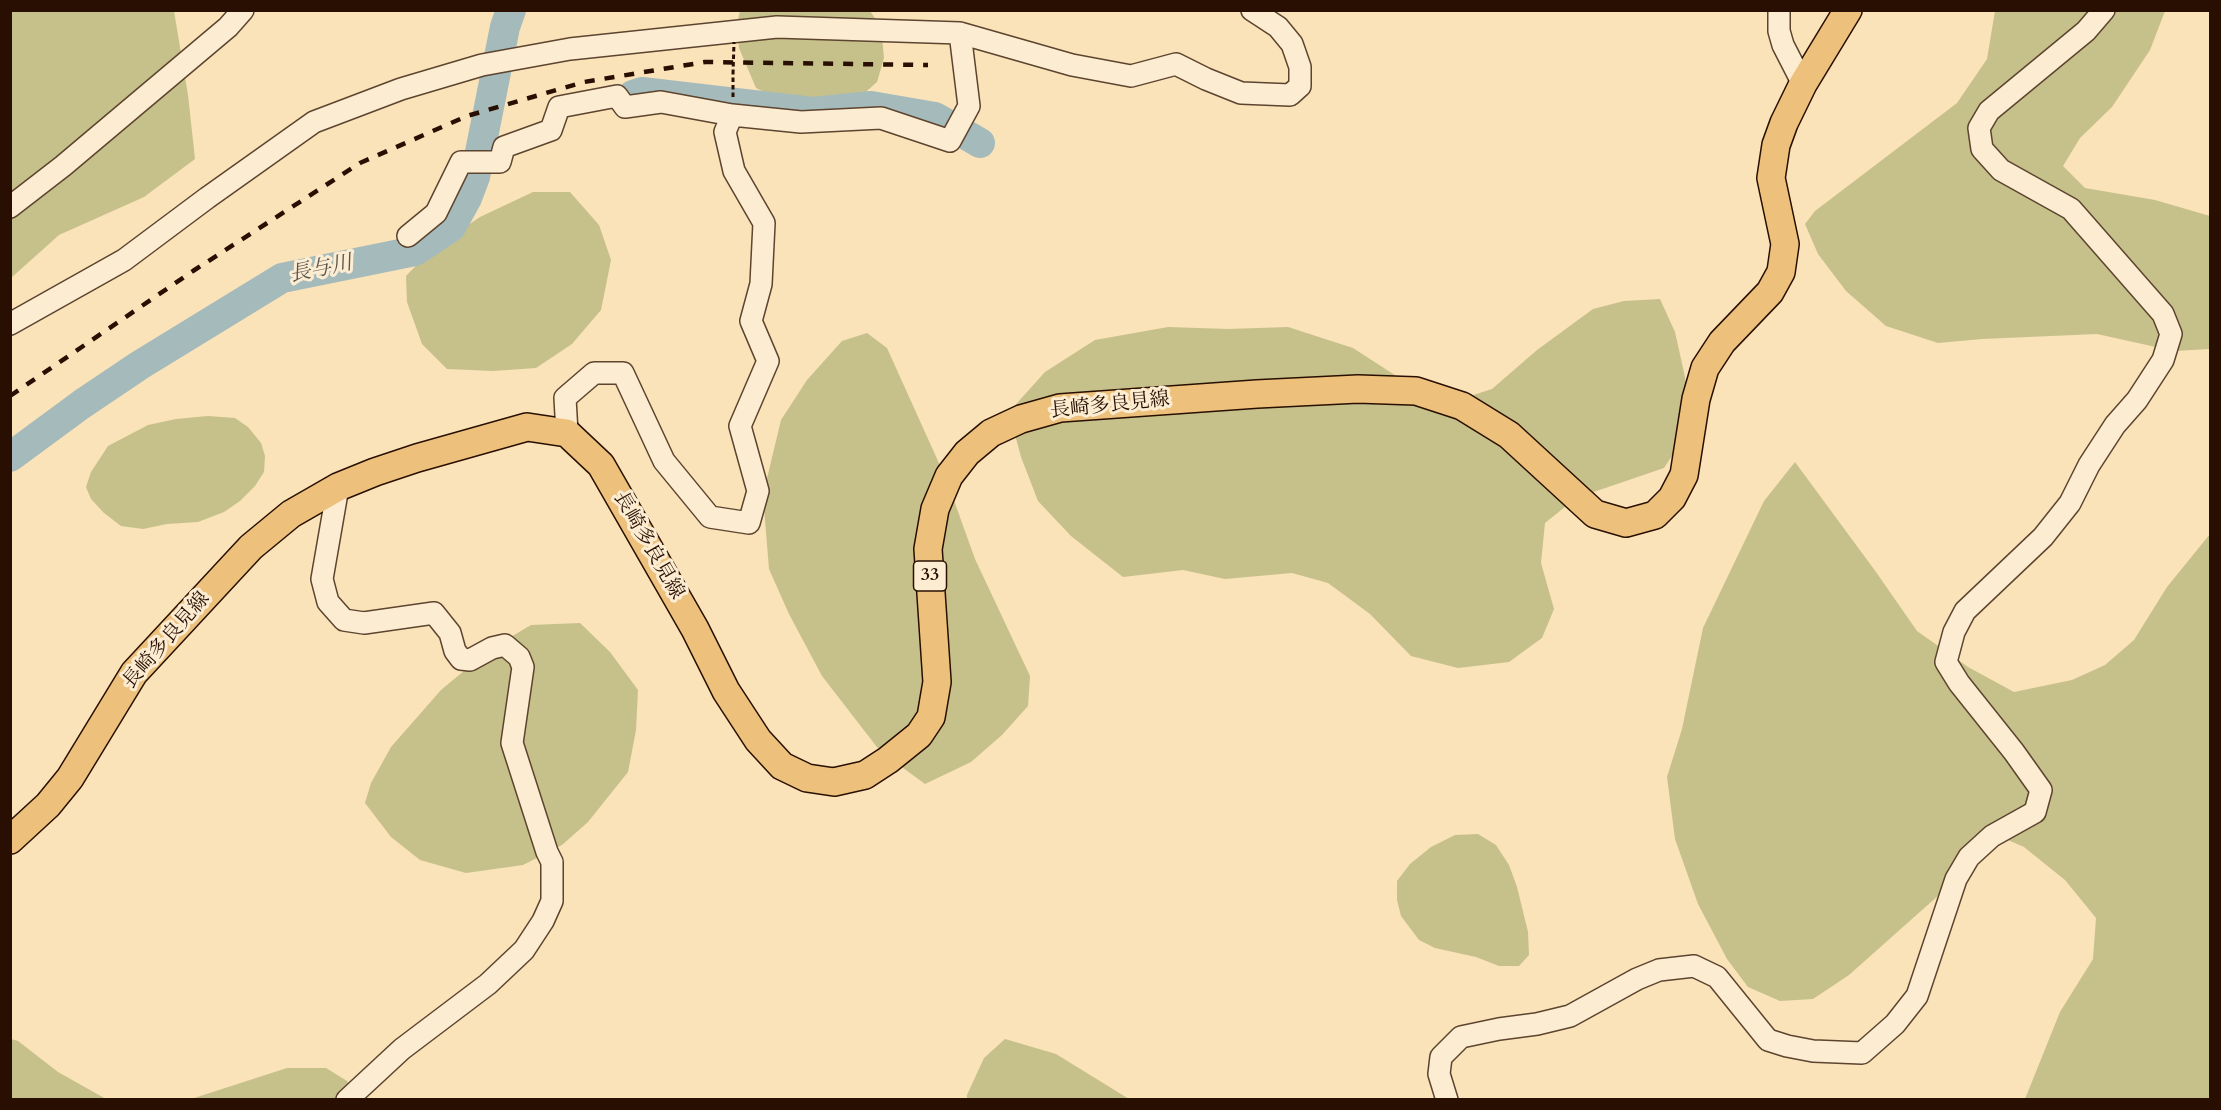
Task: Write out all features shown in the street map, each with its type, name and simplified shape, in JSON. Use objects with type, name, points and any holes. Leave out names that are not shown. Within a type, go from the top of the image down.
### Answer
[{"type":"main road","name":"長崎多良見線","points":[[10,840],[48,805],[70,777],[134,673],[251,547],[291,514],[338,487],[417,458],[527,427],[567,433],[601,465],[690,620],[726,691],[758,740],[782,766],[807,778],[834,782],[865,775],[888,760],[919,735],[931,717],[937,682],[928,549],[935,508],[949,476],[967,453],[991,433],[1021,418],[1060,408],[1257,394],[1358,389],[1416,391],[1462,406],[1509,435],[1594,514],[1626,524],[1655,515],[1672,498],[1684,475],[1696,399],[1705,368],[1722,342],[1770,292],[1781,272],[1785,244],[1771,178],[1776,145],[1803,84],[1848,10]]},
{"type":"street","points":[[10,207],[228,27],[243,10]]},
{"type":"street","points":[[10,324],[124,260],[314,123],[401,89],[482,65],[542,54],[777,27],[960,33],[1072,65],[1131,76],[1176,64],[1206,80],[1241,93],[1290,95],[1300,86],[1300,67],[1292,44],[1278,27],[1252,10]]},
{"type":"street","points":[[1779,10],[1779,31],[1783,45],[1803,84]]},
{"type":"street","points":[[1447,1100],[1439,1074],[1441,1057],[1461,1037],[1570,1016],[1637,979],[1659,970],[1682,967],[1694,966],[1717,977],[1768,1040],[1813,1051],[1862,1053],[1895,1024],[1917,996],[1956,879],[1969,857],[1992,836],[2035,812],[2041,790],[1959,683],[1946,662],[1953,632],[1965,611],[2043,537],[2070,503],[2089,465],[2115,425],[2137,400],[2163,360],[2171,334],[2163,314],[2071,208],[2001,170],[1982,149],[1979,128],[1989,111],[2086,31],[2104,10]]},
{"type":"street","points":[[408,236],[436,213],[461,162],[500,162],[504,147],[551,130],[559,107],[617,96],[625,107],[661,102],[732,115],[801,122],[881,118],[950,141],[969,106],[960,33]]},
{"type":"street","points":[[567,433],[565,398],[594,373],[623,373],[664,461],[710,518],[749,523],[758,491],[740,426],[768,361],[752,321],[761,284],[764,223],[734,171],[725,132],[732,115]]},
{"type":"street","points":[[338,487],[322,579],[328,602],[344,620],[364,623],[434,613],[450,633],[455,651],[461,659],[470,660],[492,648],[505,645],[519,657],[523,667],[512,743],[552,862],[552,901],[543,921],[524,950],[488,984],[402,1049],[347,1100]]},
{"type":"path","points":[[733,88],[734,42]]},
{"type":"shaded area","points":[[11,11],[174,11],[188,95],[195,159],[144,197],[59,235],[11,278]]},
{"type":"shaded area","points":[[740,11],[870,11],[881,27],[884,58],[877,82],[860,97],[819,105],[786,103],[756,88],[739,48],[737,24]]},
{"type":"shaded area","points":[[1995,11],[2165,11],[2150,50],[2112,107],[2080,138],[2063,166],[2085,188],[2155,200],[2210,216],[2210,349],[2174,351],[2097,334],[1938,343],[1886,326],[1846,291],[1818,254],[1805,224],[1815,211],[1957,103],[1987,59]]},
{"type":"shaded area","points":[[533,192],[570,192],[599,225],[611,260],[601,310],[572,344],[536,368],[493,371],[447,369],[422,344],[407,302],[406,276],[431,250],[480,217]]},
{"type":"shaded area","points":[[1660,299],[1675,332],[1685,377],[1690,428],[1664,468],[1576,498],[1545,523],[1541,563],[1554,609],[1542,638],[1509,662],[1458,668],[1411,656],[1370,614],[1328,583],[1292,573],[1225,579],[1183,570],[1123,577],[1071,536],[1038,501],[1021,457],[1009,412],[1045,372],[1095,340],[1168,327],[1228,329],[1288,327],[1353,348],[1404,381],[1461,399],[1492,389],[1537,350],[1593,309],[1624,301]]},
{"type":"shaded area","points":[[867,333],[887,348],[947,481],[975,559],[1030,676],[1028,706],[1002,735],[971,762],[925,784],[880,751],[822,676],[789,614],[769,569],[763,495],[781,420],[807,380],[842,341]]},
{"type":"shaded area","points":[[208,416],[235,418],[248,427],[261,443],[265,456],[264,472],[255,486],[240,501],[224,512],[198,522],[167,524],[143,529],[121,526],[91,499],[86,487],[91,472],[108,446],[148,425]]},
{"type":"shaded area","points":[[1795,462],[1917,631],[1968,667],[2014,692],[2072,680],[2105,665],[2134,640],[2167,587],[2210,534],[2210,1099],[2025,1099],[2060,1012],[2093,959],[2096,918],[2065,880],[2024,847],[2001,837],[1849,975],[1813,999],[1780,1001],[1748,987],[1727,959],[1698,904],[1675,839],[1667,777],[1682,729],[1703,628],[1764,501]]},
{"type":"shaded area","points":[[580,623],[610,652],[638,690],[636,730],[628,772],[588,822],[562,845],[523,865],[466,873],[420,860],[391,837],[365,803],[371,783],[391,747],[441,690],[489,650],[531,625]]},
{"type":"shaded area","points":[[1478,834],[1496,845],[1509,865],[1517,887],[1528,932],[1529,955],[1519,966],[1499,966],[1476,957],[1435,948],[1419,940],[1401,916],[1397,900],[1397,881],[1410,864],[1431,847],[1455,835]]},
{"type":"shaded area","points":[[11,1039],[18,1041],[58,1072],[106,1099],[11,1099]]},
{"type":"shaded area","points":[[1005,1039],[1056,1054],[1129,1099],[967,1099],[984,1058]]},
{"type":"shaded area","points":[[287,1068],[326,1068],[347,1081],[357,1099],[188,1100]]},
{"type":"waterway","name":"長与川","points":[[10,457],[140,365],[282,278],[415,251],[451,227],[467,198],[475,177],[505,27],[511,10]]},
{"type":"waterway","points":[[633,95],[642,92],[813,112],[871,106],[935,117],[944,122]]},
{"type":"waterway","points":[[968,136],[980,143]]},
{"type":"railway","points":[[10,396],[193,271],[360,163],[467,116],[584,82],[705,62],[928,65]]}]
